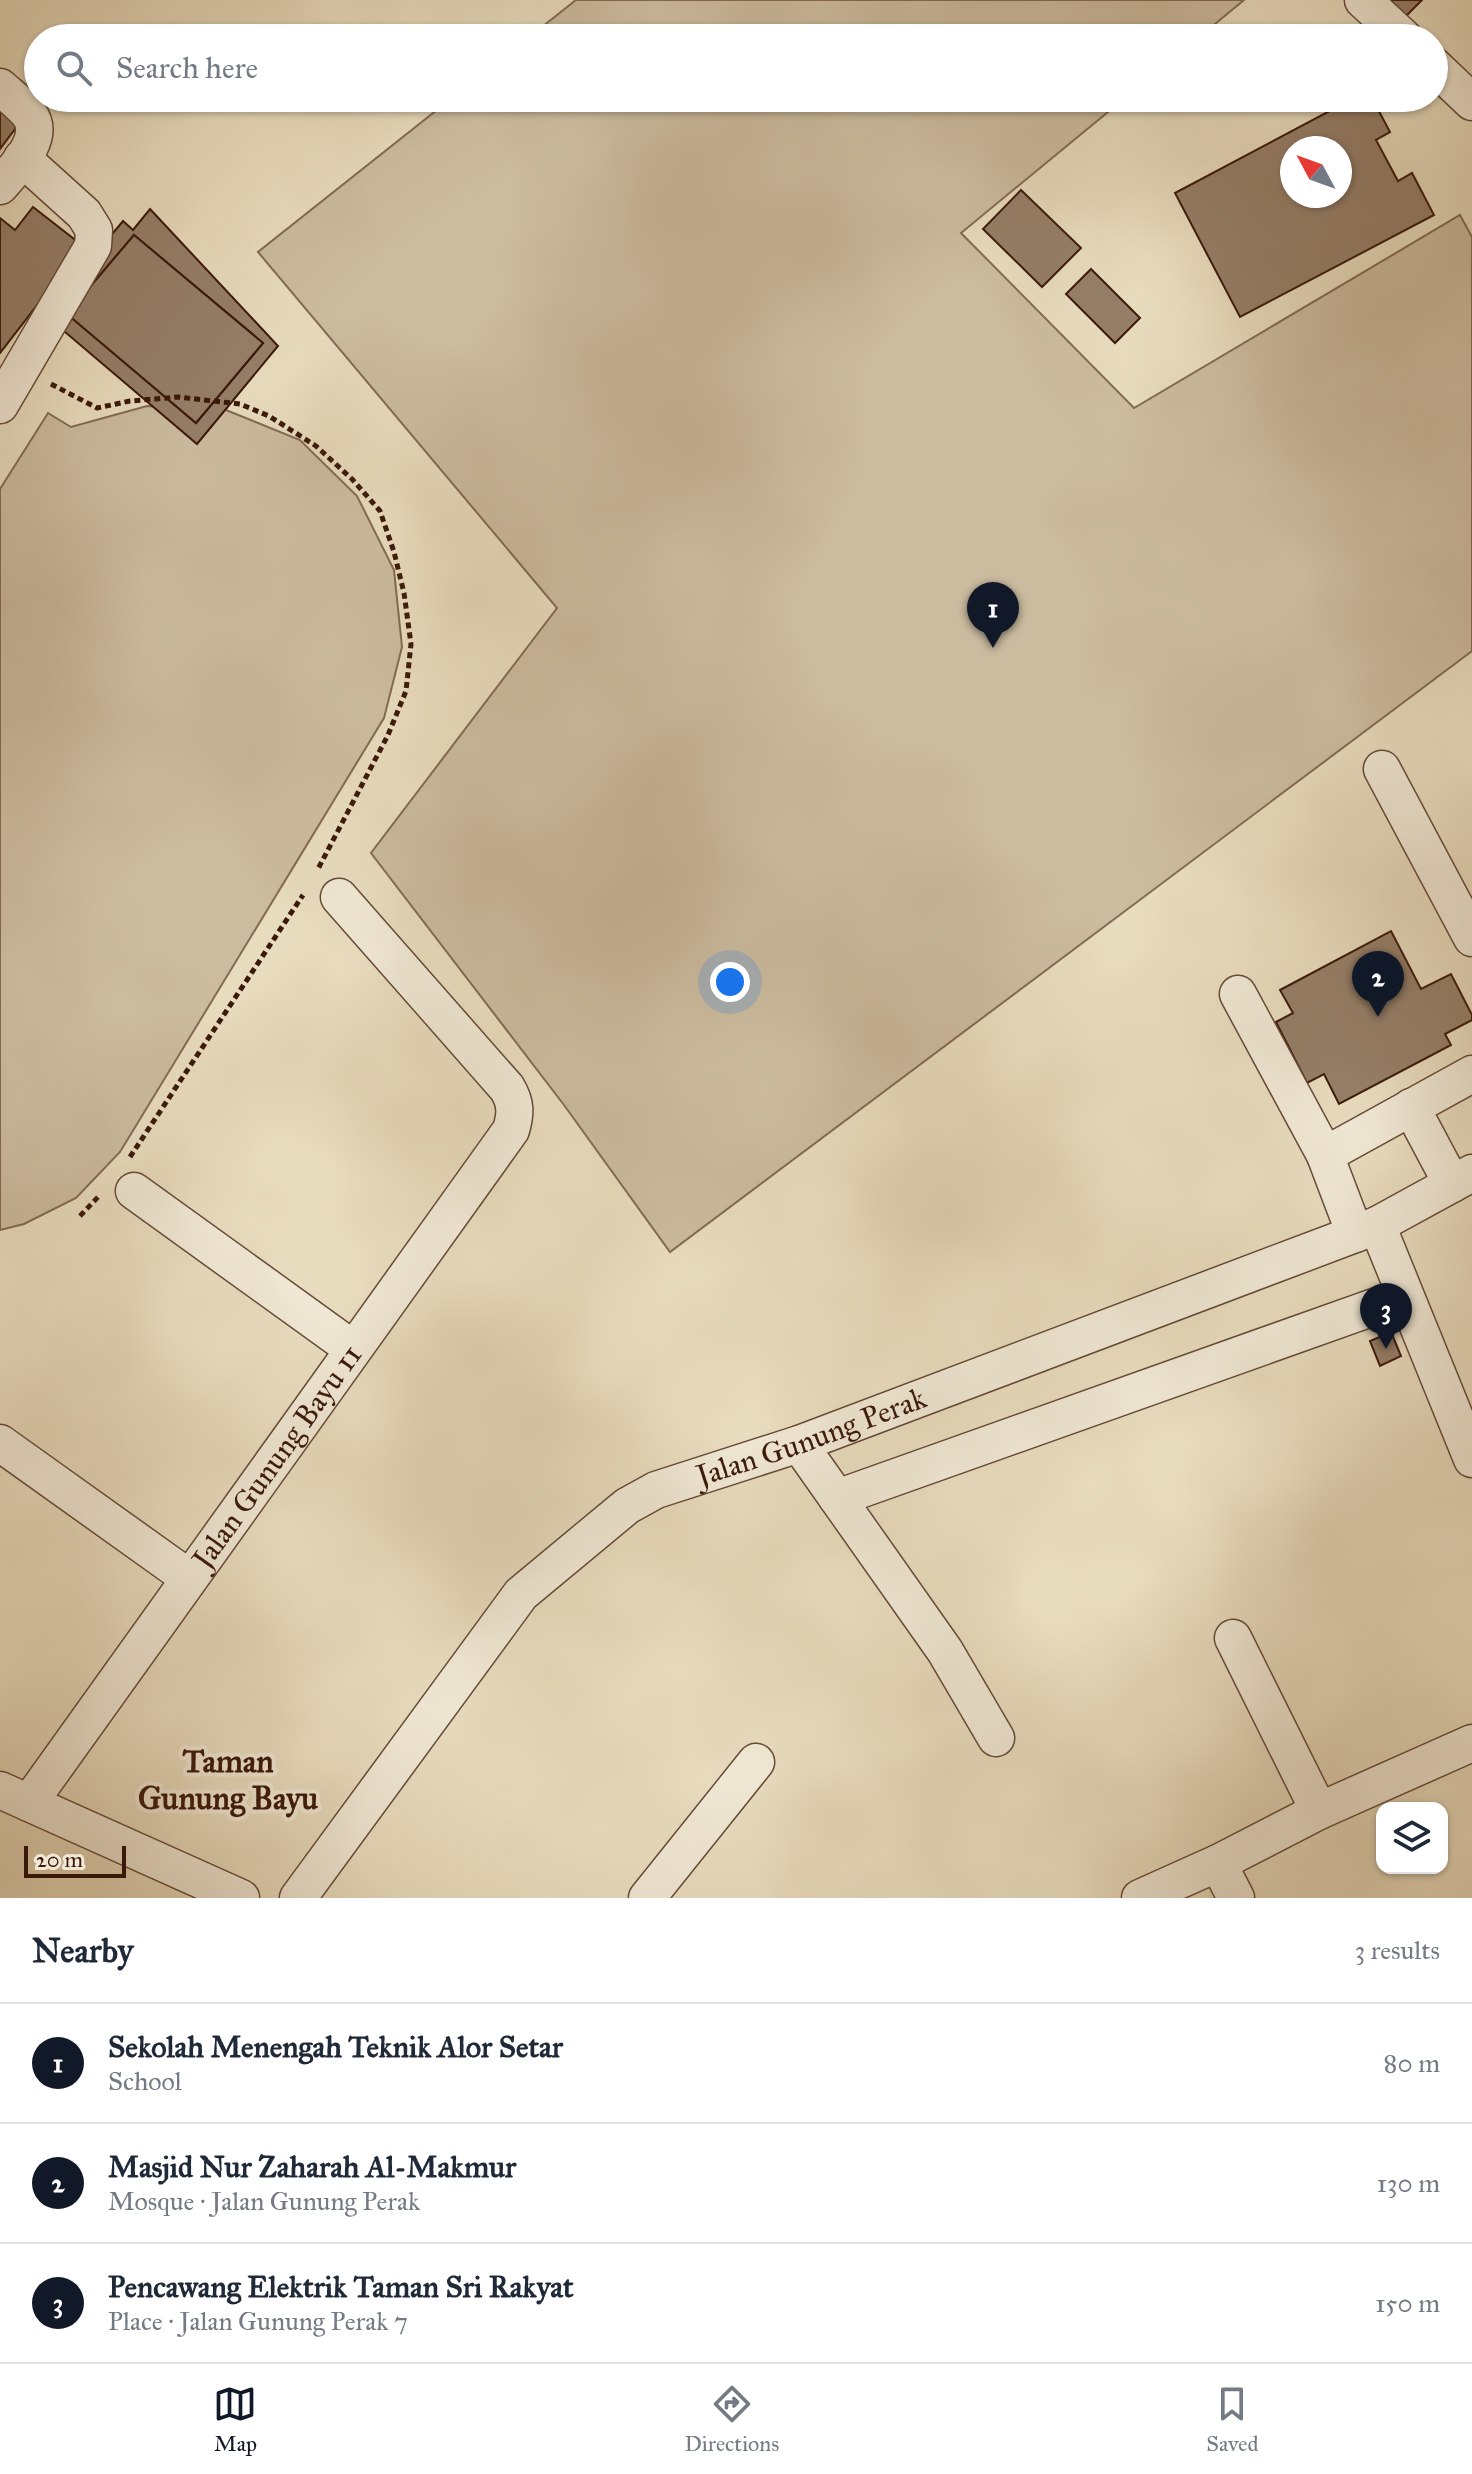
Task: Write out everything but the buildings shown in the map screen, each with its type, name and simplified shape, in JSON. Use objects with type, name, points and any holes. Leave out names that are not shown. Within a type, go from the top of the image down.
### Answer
[{"type":"street","points":[[1363,0],[1389,24]]},
{"type":"street","points":[[1448,79],[1472,102]]},
{"type":"street","points":[[0,87],[24,109]]},
{"type":"street","points":[[7,393],[93,246],[94,230],[84,214],[11,172],[32,141],[35,126],[27,112]]},
{"type":"street","points":[[1382,769],[1472,938]]},
{"type":"street","name":"Jalan Gunung Bayu 11","points":[[14,1797],[189,1578],[511,1130],[516,1107],[507,1088],[322,885]]},
{"type":"street","points":[[1238,994],[1405,1296],[1472,1459]]},
{"type":"street","points":[[1325,1155],[1472,1074]]},
{"type":"street","points":[[1411,1107],[1462,1179]]},
{"type":"street","name":"Jalan Gunung Perak","points":[[298,1898],[510,1608],[536,1580],[627,1506],[656,1490],[799,1444],[1366,1230],[1462,1179]]},
{"type":"street","points":[[120,1183],[353,1349]]},
{"type":"street","points":[[837,1498],[1405,1296]]},
{"type":"street","points":[[0,1443],[189,1578]]},
{"type":"street","points":[[799,1444],[945,1651],[996,1738]]},
{"type":"street","points":[[1233,1638],[1319,1811]]},
{"type":"street","points":[[1140,1898],[1218,1863],[1319,1811],[1472,1743]]},
{"type":"street","points":[[647,1898],[756,1762]]},
{"type":"street","points":[[14,1797],[241,1898]]},
{"type":"street","points":[[1218,1863],[1236,1898]]},
{"type":"path","points":[[7,393],[48,382],[97,408],[130,401],[178,397],[240,404],[269,416],[316,446],[352,479],[380,511],[404,593],[411,644],[406,691],[322,885],[120,1183],[80,1216]]},
{"type":"shaded area","points":[[576,0],[1244,0],[1215,24],[546,24]]},
{"type":"shaded area","points":[[434,112],[1108,112],[961,233],[1134,408],[1460,215],[1472,237],[1472,651],[670,1252],[564,1105],[371,853],[557,608],[258,252]]},
{"type":"shaded area","points":[[147,406],[226,410],[300,440],[357,496],[394,570],[402,647],[384,718],[120,1152],[76,1198],[24,1224],[0,1230],[0,489],[48,413],[71,427]]},
{"type":"place","name":"Sekolah Menengah Teknik Alor Setar","points":[[993,648]]},
{"type":"place","name":"Masjid Nur Zaharah Al-Makmur","points":[[1378,1017]]},
{"type":"place","name":"Pencawang Elektrik Taman Sri Rakyat","points":[[1386,1349]]},
{"type":"district","name":"Taman Gunung Bayu","points":[[228,1780]]}]
